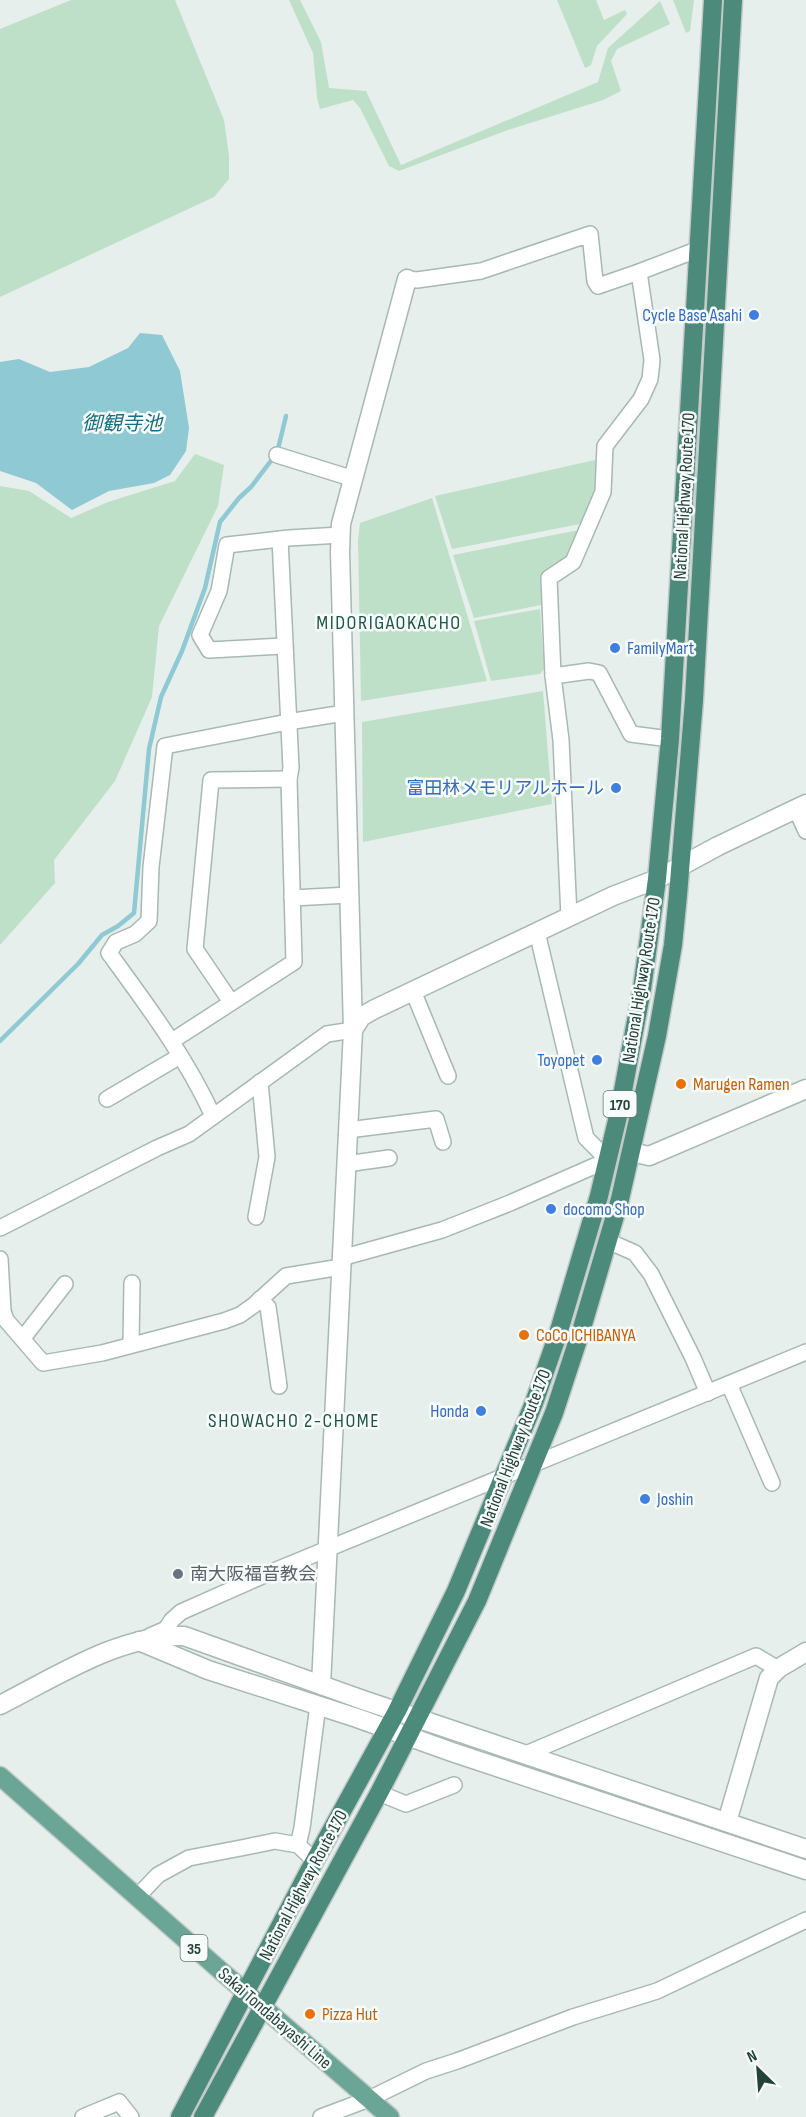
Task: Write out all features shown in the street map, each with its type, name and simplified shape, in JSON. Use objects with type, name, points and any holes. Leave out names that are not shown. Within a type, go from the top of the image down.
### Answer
[{"type":"highway","name":"National Highway Route 170","points":[[180,2117],[397,1711],[456,1591],[504,1478],[558,1334],[608,1160],[642,989],[657,879],[670,739],[713,0]]},
{"type":"highway","name":"National Highway Route 170","points":[[203,2117],[379,1793],[477,1601],[561,1391],[608,1241],[631,1152],[666,989],[673,945],[680,867],[694,700],[733,0]]},
{"type":"main road","name":"Sakai Tondabayashi Line","points":[[0,1776],[390,2117]]},
{"type":"street","points":[[321,1684],[353,1030],[341,525],[407,279],[417,280],[481,272],[590,234],[595,281],[598,286],[699,249]]},
{"type":"street","points":[[568,917],[561,740],[553,676],[549,578],[573,562],[603,492],[605,446],[641,399],[650,379],[652,360],[639,272]]},
{"type":"street","points":[[277,455],[354,479]]},
{"type":"street","points":[[284,646],[209,650],[200,635],[219,591],[227,545],[341,535]]},
{"type":"street","points":[[172,1041],[294,962],[289,779],[291,768],[280,539]]},
{"type":"street","points":[[553,676],[589,671],[599,673],[631,734],[670,739]]},
{"type":"street","points":[[213,1116],[172,1041],[109,953],[116,942],[135,934],[149,921],[151,867],[165,746],[344,713]]},
{"type":"street","points":[[231,1002],[195,949],[211,780],[289,779]]},
{"type":"street","points":[[0,1228],[189,1134],[327,1034],[353,1030],[361,1017],[413,991],[613,896],[657,879],[718,846],[801,806],[806,831]]},
{"type":"street","points":[[292,898],[349,895]]},
{"type":"street","points":[[0,1259],[3,1311],[6,1320],[43,1364],[102,1353],[224,1321],[240,1315],[286,1276],[341,1263],[442,1230],[608,1160],[586,1138],[537,932]]},
{"type":"street","points":[[413,991],[448,1076]]},
{"type":"street","points":[[107,1099],[180,1056]]},
{"type":"street","points":[[255,1217],[267,1157],[260,1082]]},
{"type":"street","points":[[631,1152],[649,1156],[806,1089]]},
{"type":"street","points":[[348,1130],[436,1119],[443,1142]]},
{"type":"street","points":[[346,1164],[389,1158]]},
{"type":"street","points":[[608,1241],[635,1253],[651,1274],[708,1393]]},
{"type":"street","points":[[131,1344],[132,1283]]},
{"type":"street","points":[[23,1338],[65,1284]]},
{"type":"street","points":[[260,1299],[268,1307],[279,1386]]},
{"type":"street","points":[[0,1705],[95,1657],[166,1629],[181,1612],[806,1352]]},
{"type":"street","points":[[729,1384],[772,1483]]},
{"type":"street","points":[[139,1641],[184,1636],[397,1711],[806,1849]]},
{"type":"street","points":[[139,1641],[208,1670],[806,1870]]},
{"type":"street","points":[[727,1822],[769,1678],[778,1669],[806,1652]]},
{"type":"street","points":[[526,1754],[756,1656],[778,1669]]},
{"type":"street","points":[[298,1845],[318,1705]]},
{"type":"street","points":[[379,1793],[406,1804],[454,1785]]},
{"type":"street","points":[[137,1897],[158,1875],[189,1858],[276,1841],[298,1845],[315,1861]]},
{"type":"street","points":[[321,2117],[369,2099],[426,2071],[469,2057],[573,2016],[657,1991],[806,1920]]},
{"type":"street","points":[[83,2117],[119,2102],[131,2117]]},
{"type":"green space","points":[[71,0],[175,0],[224,120],[229,156],[229,179],[214,197],[0,297],[0,29]]},
{"type":"green space","points":[[289,0],[300,0],[321,42],[329,88],[366,91],[401,165],[598,82],[608,48],[660,1],[670,24],[617,49],[611,61],[621,91],[603,100],[508,130],[399,171],[389,166],[360,108],[353,100],[320,109],[313,53]]},
{"type":"green space","points":[[557,0],[596,0],[604,20],[625,10],[627,14],[597,46],[591,65],[585,68]]},
{"type":"green space","points":[[673,0],[694,0],[690,31],[686,33]]},
{"type":"green space","points":[[195,454],[224,465],[218,506],[159,626],[152,697],[115,781],[54,860],[55,883],[0,945],[0,486],[29,491],[71,518],[108,502],[175,481]]},
{"type":"green space","points":[[595,460],[596,483],[585,523],[452,549],[435,496]]},
{"type":"green space","points":[[432,498],[487,681],[361,701],[358,540],[360,523]]},
{"type":"green space","points":[[584,529],[564,564],[542,574],[541,605],[474,618],[453,555]]},
{"type":"green space","points":[[540,609],[544,669],[540,674],[491,681],[474,621]]},
{"type":"green space","points":[[543,691],[552,804],[363,842],[362,722]]},
{"type":"water","name":"御観寺池","points":[[140,333],[162,335],[180,371],[189,428],[186,451],[170,475],[154,483],[109,491],[72,510],[36,483],[0,471],[0,362],[19,359],[50,372],[89,367],[128,348]]},
{"type":"waterway","points":[[0,1041],[78,964],[102,935],[134,913],[149,749],[161,697],[182,651],[205,588],[220,522],[277,453],[286,416]]},
{"type":"place","name":"Cycle Base Asahi","points":[[754,315]]},
{"type":"place","name":"FamilyMart","points":[[615,648]]},
{"type":"place","name":"富田林メモリアルホール","points":[[616,788]]},
{"type":"place","name":"Toyopet","points":[[597,1060]]},
{"type":"place","name":"Marugen Ramen","points":[[681,1084]]},
{"type":"place","name":"docomo Shop","points":[[551,1209]]},
{"type":"place","name":"CoCo ICHIBANYA","points":[[524,1335]]},
{"type":"place","name":"Honda","points":[[481,1411]]},
{"type":"place","name":"Joshin","points":[[645,1499]]},
{"type":"place","name":"南大阪福音教会","points":[[178,1574]]},
{"type":"place","name":"Pizza Hut","points":[[310,2014]]},
{"type":"district","name":"MIDORIGAOKACHO","points":[[389,622]]},
{"type":"district","name":"SHOWACHO 2-CHOME","points":[[294,1420]]}]
